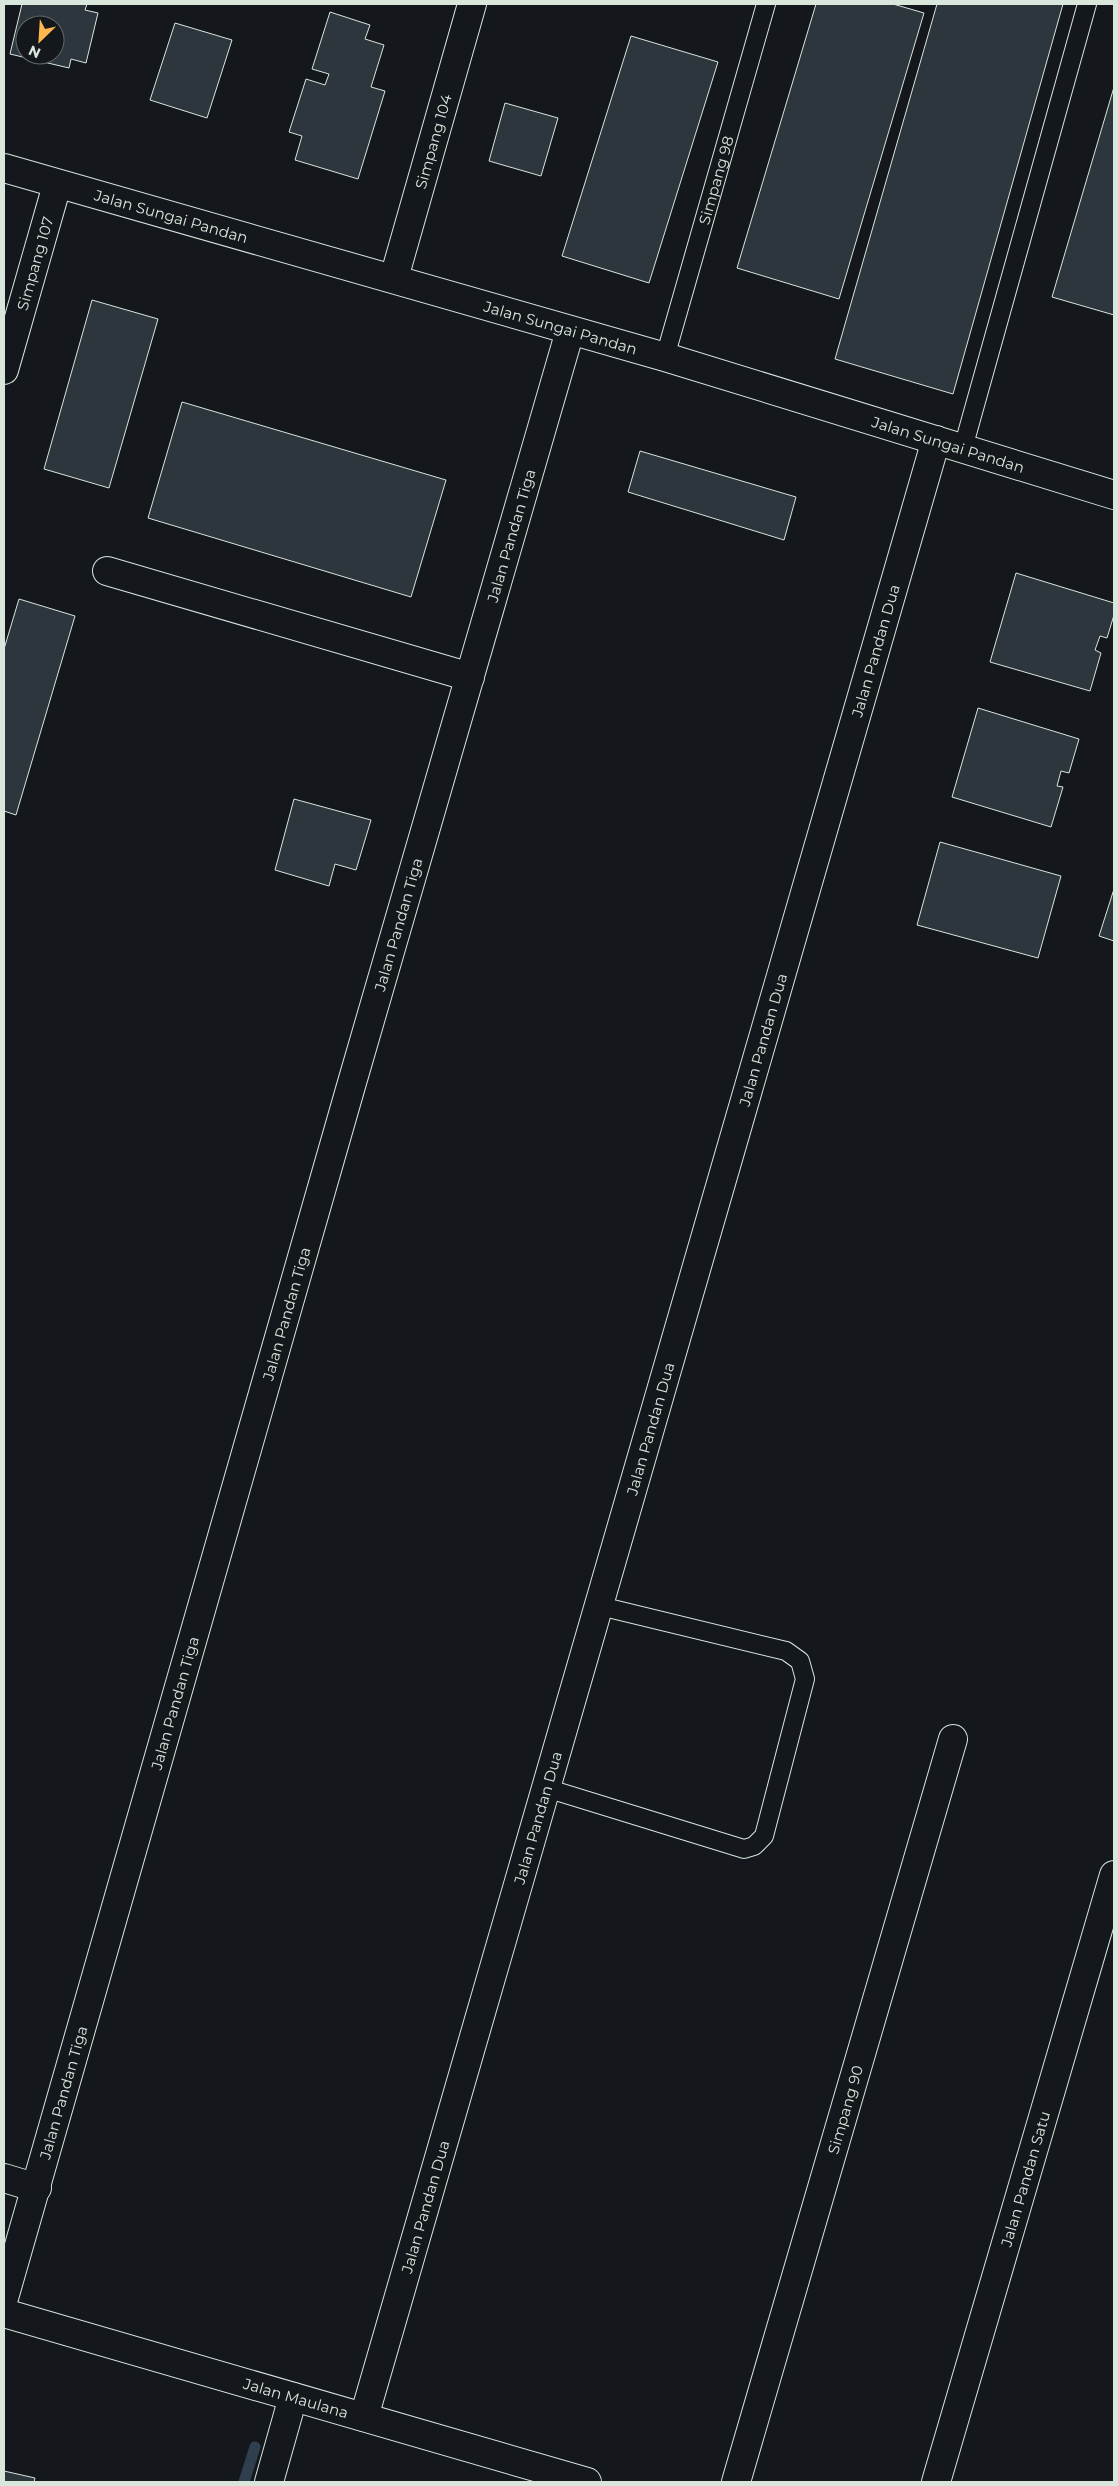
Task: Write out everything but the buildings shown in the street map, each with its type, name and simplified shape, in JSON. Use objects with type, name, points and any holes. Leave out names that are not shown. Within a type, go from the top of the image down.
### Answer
[{"type":"street","name":"Simpang 104","points":[[394,278],[472,4]]},
{"type":"street","name":"Jalan Sungai Pandan","points":[[4,168],[57,185],[394,278],[570,331],[665,357],[1114,495]]},
{"type":"street","name":"Simpang 107","points":[[4,370],[57,185]]},
{"type":"street","name":"Jalan Pandan Tiga","points":[[4,2298],[570,331]]},
{"type":"street","name":"Jalan Pandan Dua","points":[[364,2417],[936,440]]},
{"type":"street","points":[[107,570],[470,677]]},
{"type":"street","name":"Simpang 90","points":[[736,2482],[953,1739]]},
{"type":"street","name":"Jalan Pandan Satu","points":[[936,2482],[1114,1875]]},
{"type":"street","points":[[4,2178],[37,2188]]},
{"type":"street","name":"Jalan Maulana","points":[[4,2313],[586,2482]]},
{"type":"street","points":[[269,2482],[294,2397]]},
{"type":"lane","name":"Simpang 98","points":[[665,357],[766,4]]},
{"type":"lane","points":[[963,448],[1087,4]]},
{"type":"lane","points":[[546,1788],[744,1849],[754,1846],[764,1836],[805,1679],[800,1661],[786,1651],[600,1606]]},
{"type":"waterway","points":[[244,2482],[255,2447]]}]
